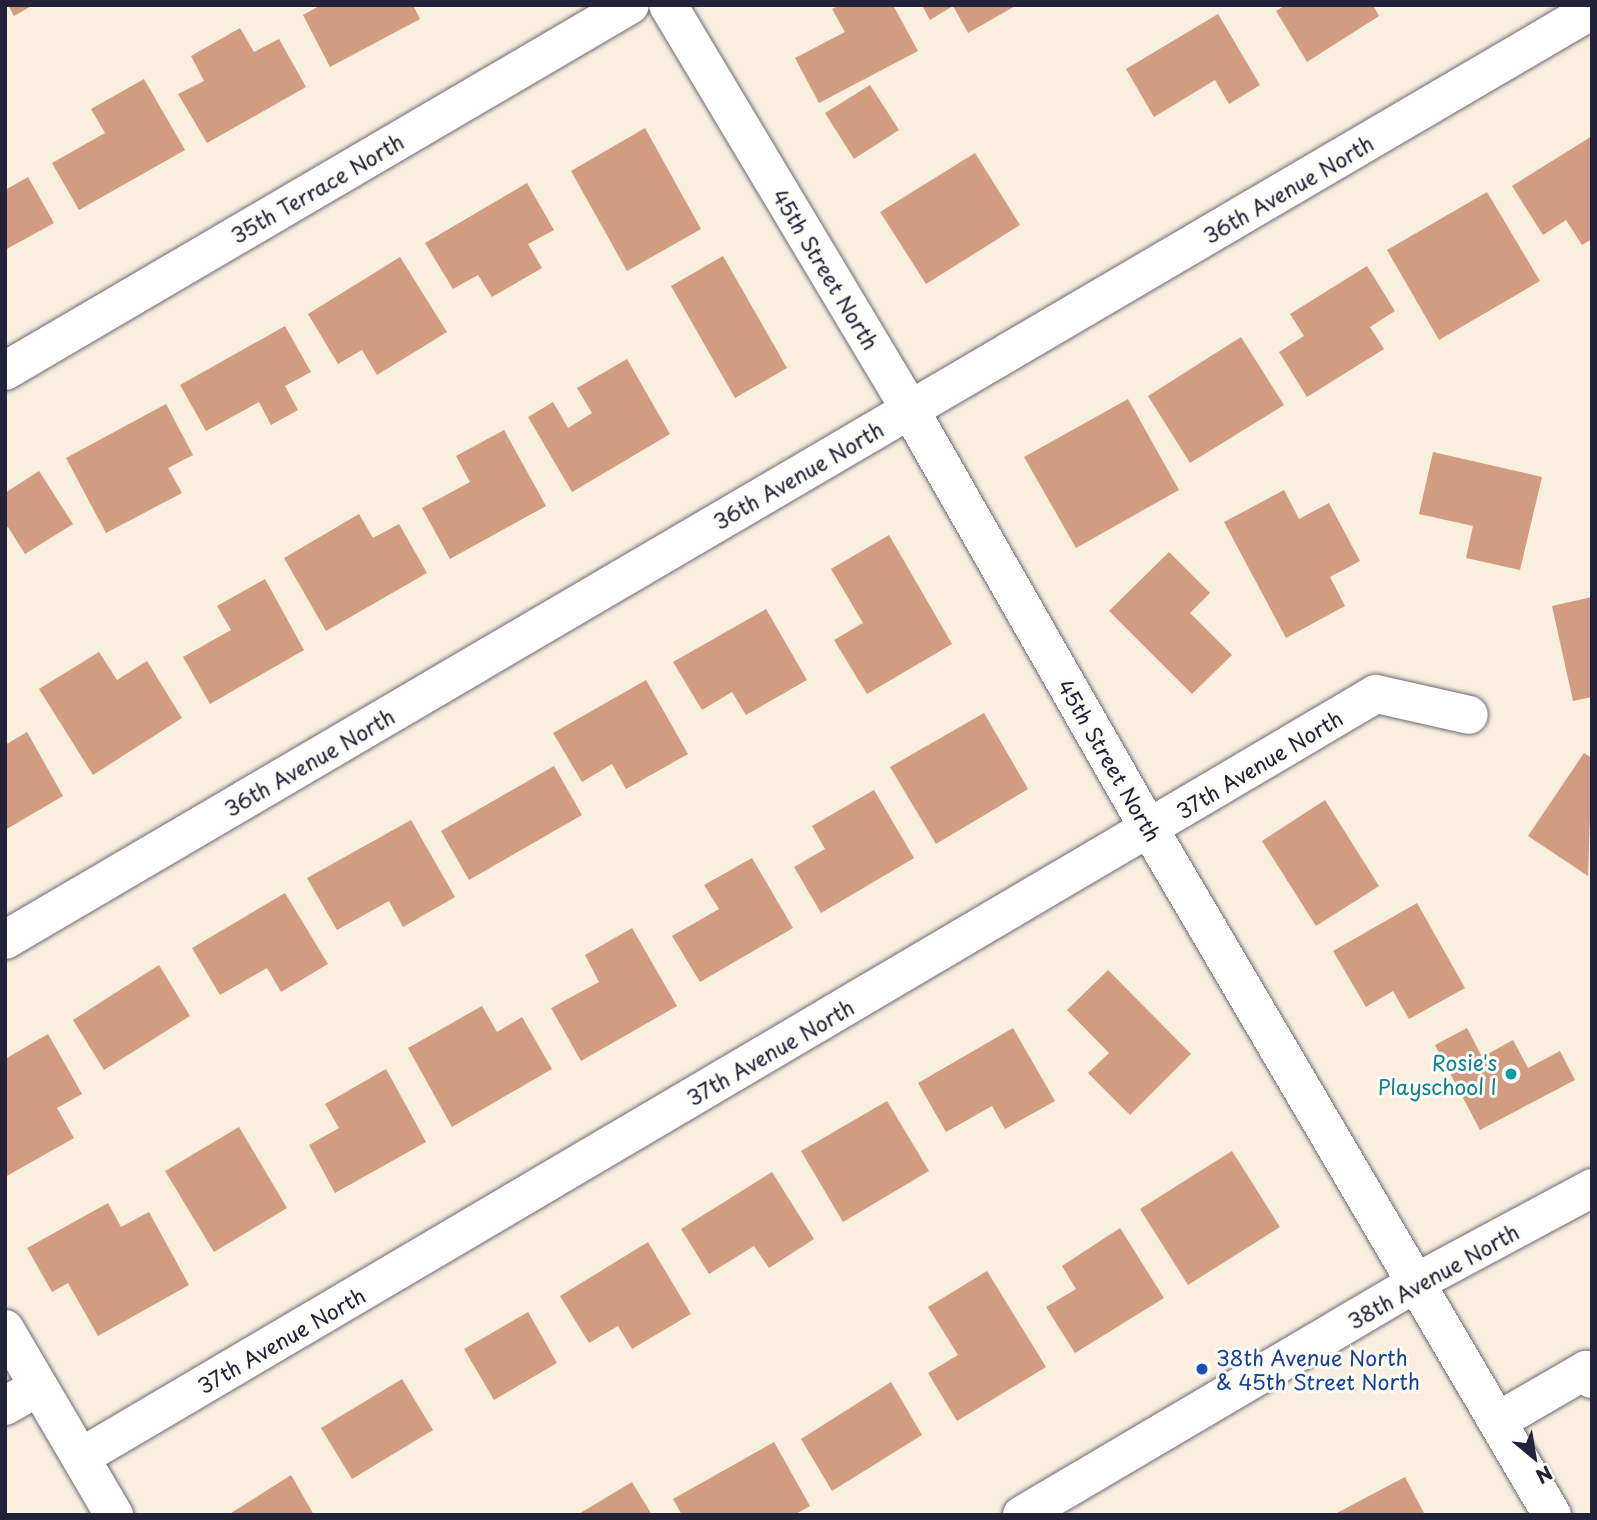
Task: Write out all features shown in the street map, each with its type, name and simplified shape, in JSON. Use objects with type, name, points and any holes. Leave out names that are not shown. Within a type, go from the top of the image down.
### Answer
[{"type":"street","name":"35th Terrace North","points":[[5,371],[630,5]]},
{"type":"street","name":"45th Street North","points":[[668,5],[911,410],[1150,830],[1552,1515]]},
{"type":"street","name":"36th Avenue North","points":[[5,940],[1592,10]]},
{"type":"street","name":"37th Avenue North","points":[[81,1457],[1150,830],[1376,694],[1469,715]]},
{"type":"street","name":"38th Avenue North","points":[[1022,1515],[1417,1282],[1592,1188]]},
{"type":"street","points":[[5,1329],[114,1515]]},
{"type":"street","points":[[1498,1421],[1586,1370],[1592,1379]]},
{"type":"street","points":[[5,1406],[38,1387]]},
{"type":"building","points":[[8,5],[33,5],[14,16]]},
{"type":"building","points":[[321,5],[413,5],[420,19],[330,67],[303,15]]},
{"type":"building","points":[[840,5],[893,5],[918,51],[819,103],[795,58],[845,32],[832,9]]},
{"type":"building","points":[[922,5],[1017,5],[968,33],[953,6],[930,20]]},
{"type":"building","points":[[1286,5],[1373,5],[1379,16],[1307,62],[1276,11]]},
{"type":"building","points":[[1218,14],[1260,85],[1229,104],[1215,80],[1154,117],[1126,69]]},
{"type":"building","points":[[240,28],[254,52],[279,39],[306,87],[207,143],[178,94],[204,81],[191,56]]},
{"type":"building","points":[[144,79],[185,150],[79,210],[52,163],[105,133],[91,109]]},
{"type":"building","points":[[870,85],[899,130],[854,159],[825,113]]},
{"type":"building","points":[[645,128],[701,229],[627,271],[571,171]]},
{"type":"building","points":[[1592,136],[1592,239],[1582,245],[1566,220],[1543,235],[1512,186]]},
{"type":"building","points":[[975,153],[1020,225],[926,284],[880,212]]},
{"type":"building","points":[[28,177],[54,223],[5,250],[5,190]]},
{"type":"building","points":[[527,183],[554,230],[528,244],[542,268],[492,297],[478,275],[453,289],[425,243]]},
{"type":"building","points":[[1487,192],[1540,281],[1439,340],[1387,250]]},
{"type":"building","points":[[723,256],[787,368],[735,398],[671,286]]},
{"type":"building","points":[[400,257],[447,332],[377,375],[362,350],[338,364],[308,314]]},
{"type":"building","points":[[1367,266],[1395,311],[1370,327],[1384,349],[1307,397],[1279,352],[1304,336],[1290,314]]},
{"type":"building","points":[[285,326],[311,372],[285,386],[298,410],[271,425],[259,402],[206,431],[180,385]]},
{"type":"building","points":[[1241,337],[1284,405],[1190,463],[1148,396]]},
{"type":"building","points":[[627,359],[670,434],[572,492],[528,417],[553,402],[568,428],[592,413],[577,388]]},
{"type":"building","points":[[1128,399],[1179,490],[1076,548],[1024,457]]},
{"type":"building","points":[[166,404],[193,455],[168,468],[182,493],[106,533],[66,458]]},
{"type":"building","points":[[504,430],[546,506],[450,559],[422,508],[470,482],[456,456]]},
{"type":"building","points":[[1433,452],[1542,477],[1520,570],[1466,558],[1473,526],[1419,514]]},
{"type":"building","points":[[39,471],[73,524],[25,554],[8,527],[5,529],[5,493]]},
{"type":"building","points":[[1284,490],[1299,519],[1329,503],[1360,561],[1330,577],[1345,606],[1286,638],[1224,522]]},
{"type":"building","points":[[359,514],[373,538],[399,524],[427,573],[326,631],[284,558]]},
{"type":"building","points":[[889,535],[952,644],[867,694],[834,640],[863,623],[831,569]]},
{"type":"building","points":[[1169,552],[1210,593],[1190,613],[1232,655],[1192,694],[1109,611]]},
{"type":"building","points":[[265,579],[304,650],[210,704],[183,657],[231,630],[217,606]]},
{"type":"building","points":[[1592,597],[1592,697],[1573,701],[1552,606]]},
{"type":"building","points":[[766,609],[807,680],[746,715],[732,692],[702,710],[673,662]]},
{"type":"building","points":[[99,652],[117,680],[147,661],[182,718],[93,775],[39,689]]},
{"type":"building","points":[[646,680],[688,754],[626,789],[612,764],[582,782],[553,733]]},
{"type":"building","points":[[984,713],[1028,789],[936,844],[890,767]]},
{"type":"building","points":[[27,732],[63,796],[5,830],[5,745]]},
{"type":"building","points":[[1584,753],[1592,758],[1588,876],[1528,836]]},
{"type":"building","points":[[554,766],[582,815],[469,880],[441,831]]},
{"type":"building","points":[[874,790],[914,858],[821,913],[794,867],[825,849],[812,826]]},
{"type":"building","points":[[1325,800],[1379,886],[1316,926],[1262,841]]},
{"type":"building","points":[[411,820],[455,897],[403,927],[389,901],[337,930],[307,878]]},
{"type":"building","points":[[752,858],[793,928],[700,982],[672,936],[719,909],[704,885]]},
{"type":"building","points":[[285,893],[328,964],[281,992],[267,968],[220,995],[192,948]]},
{"type":"building","points":[[1417,903],[1465,988],[1409,1019],[1393,991],[1366,1007],[1333,951]]},
{"type":"building","points":[[632,928],[677,1006],[581,1061],[551,1008],[599,982],[585,955]]},
{"type":"building","points":[[159,965],[190,1016],[104,1070],[73,1020]]},
{"type":"building","points":[[1108,970],[1191,1054],[1130,1115],[1088,1073],[1109,1053],[1067,1010]]},
{"type":"building","points":[[482,1006],[497,1032],[522,1017],[552,1069],[452,1127],[408,1048]]},
{"type":"building","points":[[1013,1028],[1055,1101],[1005,1129],[992,1106],[946,1132],[918,1083]]},
{"type":"building","name":"Rosie's Playschool I","points":[[1467,1028],[1482,1057],[1513,1040],[1528,1068],[1560,1051],[1575,1080],[1480,1130],[1435,1045]]},
{"type":"building","points":[[48,1034],[82,1094],[57,1108],[74,1138],[5,1177],[5,1059]]},
{"type":"building","points":[[386,1069],[426,1142],[335,1193],[309,1145],[339,1128],[325,1104]]},
{"type":"building","points":[[887,1101],[929,1171],[843,1222],[801,1151]]},
{"type":"building","points":[[239,1127],[287,1208],[214,1252],[165,1171]]},
{"type":"building","points":[[1232,1151],[1280,1227],[1188,1285],[1140,1209]]},
{"type":"building","points":[[772,1172],[814,1239],[769,1268],[754,1246],[709,1274],[681,1229]]},
{"type":"building","points":[[108,1203],[121,1227],[149,1212],[189,1285],[98,1336],[68,1283],[52,1292],[27,1248]]},
{"type":"building","points":[[1120,1228],[1164,1298],[1075,1353],[1046,1307],[1076,1289],[1062,1266]]},
{"type":"building","points":[[648,1242],[691,1314],[632,1349],[618,1326],[589,1343],[560,1296]]},
{"type":"building","points":[[987,1271],[1046,1367],[957,1421],[928,1373],[958,1355],[928,1307]]},
{"type":"building","points":[[528,1312],[557,1363],[494,1400],[464,1349]]},
{"type":"building","points":[[402,1379],[433,1430],[352,1479],[321,1428]]},
{"type":"building","points":[[891,1382],[922,1435],[832,1491],[801,1439]]},
{"type":"building","points":[[774,1442],[810,1506],[794,1515],[682,1515],[673,1499]]},
{"type":"building","points":[[291,1475],[314,1515],[228,1515]]},
{"type":"building","points":[[1405,1477],[1425,1515],[1333,1515]]},
{"type":"building","points":[[632,1482],[652,1515],[577,1515]]},
{"type":"place","name":"Rosie's Playschool I","points":[[1511,1074]]},
{"type":"place","name":"38th Avenue North & 45th Street North","points":[[1202,1369]]}]
